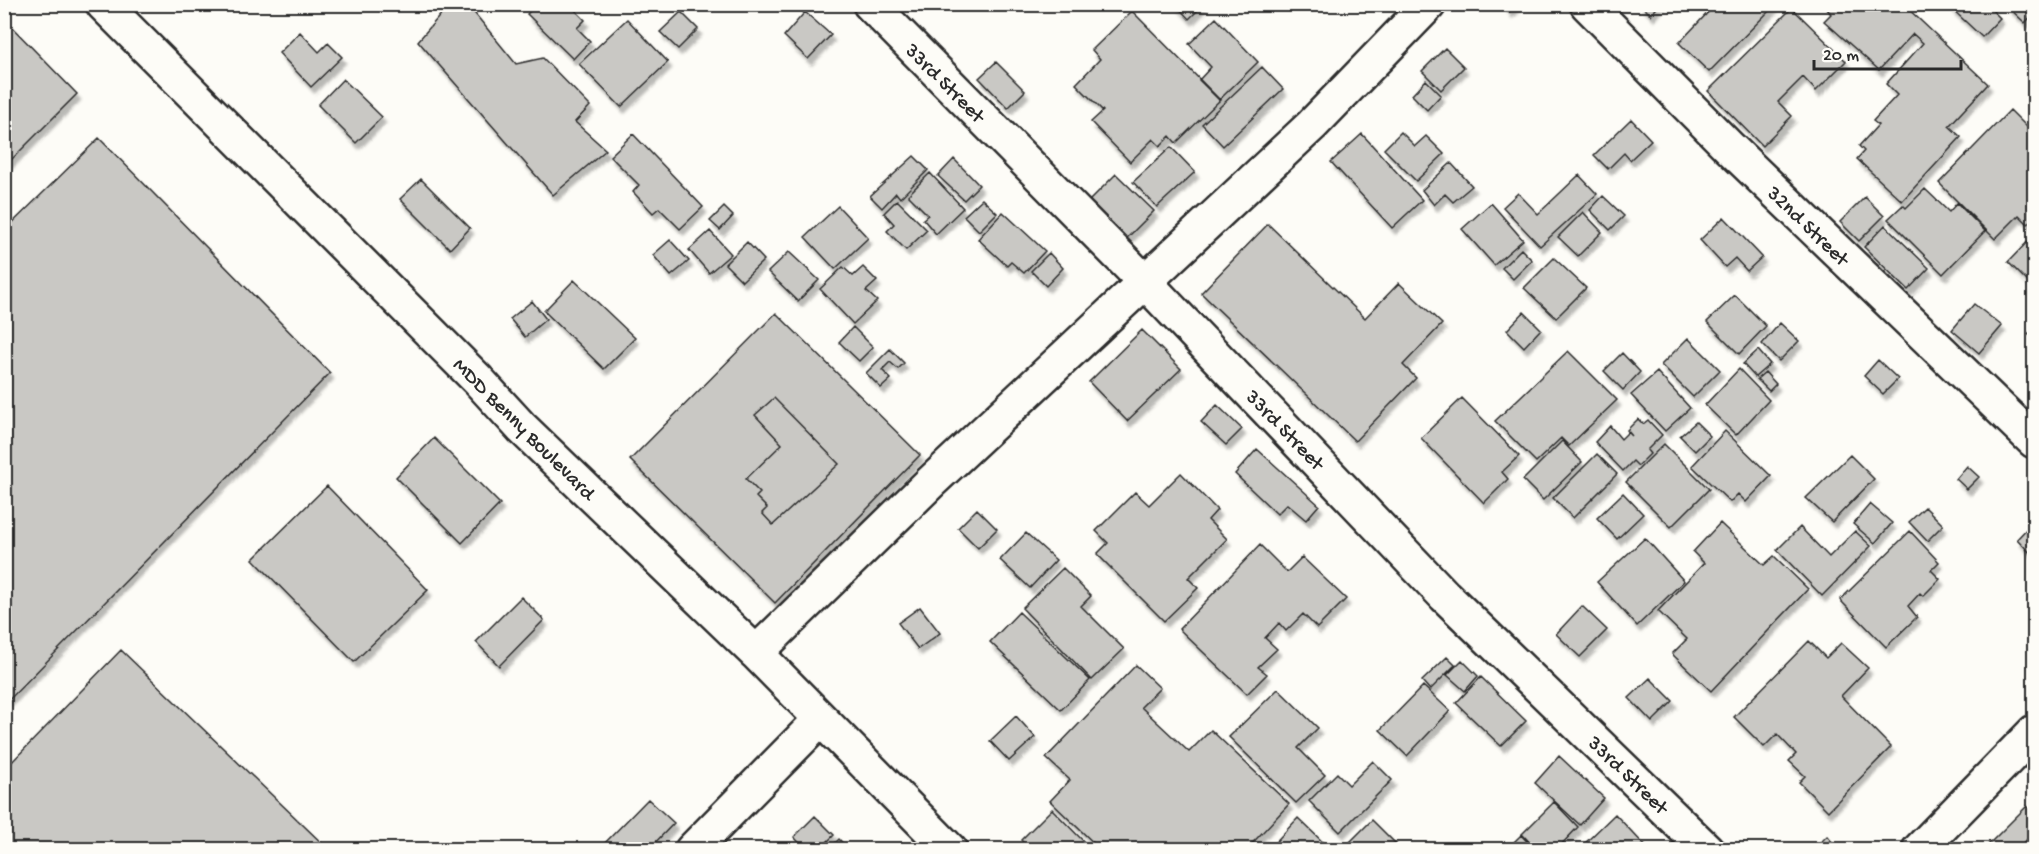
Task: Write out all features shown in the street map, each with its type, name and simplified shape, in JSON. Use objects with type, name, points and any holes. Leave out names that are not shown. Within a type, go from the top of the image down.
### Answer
[{"type":"street","name":"MDD Benny Boulevard","points":[[103,4],[478,380],[522,428],[756,653],[950,849]]},
{"type":"street","name":"33rd Street","points":[[870,4],[1146,282],[1445,596],[1707,849]]},
{"type":"street","points":[[756,653],[931,482],[1312,125],[1429,4]]},
{"type":"street","name":"32nd Street","points":[[1587,4],[1737,156],[2034,441]]},
{"type":"street","points":[[692,849],[822,719]]},
{"type":"street","points":[[1919,849],[2034,732]]},
{"type":"building","points":[[450,4],[467,4],[516,64],[543,58],[590,106],[575,122],[606,150],[553,195],[418,41]]},
{"type":"building","points":[[537,4],[569,4],[585,20],[577,28],[590,41],[573,59],[527,14]]},
{"type":"building","points":[[1175,4],[1204,4],[1189,19]]},
{"type":"building","points":[[1503,4],[1518,4],[1509,12]]},
{"type":"building","points":[[1640,4],[1660,4],[1651,15]]},
{"type":"building","points":[[1716,4],[1774,6],[1709,72],[1679,43]]},
{"type":"building","points":[[1831,4],[1903,4],[1988,84],[1949,126],[1961,137],[1902,201],[1857,159],[1864,151],[1859,146],[1878,125],[1873,121],[1897,95],[1886,84],[1923,43],[1913,34],[1879,70],[1824,21],[1831,14],[1827,9]]},
{"type":"building","points":[[1954,4],[1986,4],[2000,18],[1982,37],[1951,8]]},
{"type":"building","points":[[2034,4],[2034,13],[2025,23],[2007,6]]},
{"type":"building","points":[[1792,8],[1846,61],[1816,91],[1803,77],[1778,102],[1792,116],[1762,146],[1708,91]]},
{"type":"building","points":[[1132,11],[1220,100],[1176,143],[1170,136],[1160,146],[1153,139],[1130,162],[1091,122],[1103,111],[1076,84],[1100,59],[1092,50]]},
{"type":"building","points":[[681,12],[698,29],[678,49],[660,32]]},
{"type":"building","points":[[805,12],[831,35],[808,59],[784,36]]},
{"type":"building","points":[[1216,18],[1258,62],[1219,100],[1199,80],[1211,67],[1189,44]]},
{"type":"building","points":[[4,19],[77,94],[8,163],[4,159]]},
{"type":"building","points":[[627,19],[668,62],[621,107],[579,64]]},
{"type":"building","points":[[300,32],[319,52],[328,43],[342,57],[311,87],[279,53]]},
{"type":"building","points":[[1445,48],[1464,67],[1441,90],[1422,71]]},
{"type":"building","points":[[996,62],[1025,91],[1008,108],[979,78]]},
{"type":"building","points":[[1262,67],[1283,89],[1223,146],[1202,124]]},
{"type":"building","points":[[343,79],[382,117],[356,143],[318,105]]},
{"type":"building","points":[[1426,80],[1441,95],[1427,110],[1412,95]]},
{"type":"building","points":[[2010,110],[2034,134],[2034,218],[2028,224],[2019,215],[1995,239],[1939,183]]},
{"type":"building","points":[[1631,119],[1651,140],[1630,160],[1624,153],[1608,169],[1594,155]]},
{"type":"building","points":[[1401,132],[1415,146],[1426,136],[1444,154],[1416,181],[1384,149]]},
{"type":"building","points":[[633,134],[703,207],[680,229],[659,208],[653,213],[633,192],[639,185],[610,156]]},
{"type":"building","points":[[1362,134],[1422,200],[1392,228],[1331,162]]},
{"type":"building","points":[[99,138],[330,373],[4,705],[4,231]]},
{"type":"building","points":[[1171,147],[1195,172],[1157,207],[1133,182]]},
{"type":"building","points":[[914,156],[928,170],[900,198],[896,193],[882,208],[870,196]]},
{"type":"building","points":[[954,159],[979,185],[964,200],[938,176]]},
{"type":"building","points":[[1451,163],[1472,186],[1453,202],[1445,194],[1434,205],[1422,190]]},
{"type":"building","points":[[930,173],[963,208],[936,234],[923,219],[928,215],[908,195]]},
{"type":"building","points":[[1116,174],[1154,211],[1127,238],[1089,201]]},
{"type":"building","points":[[1579,175],[1597,194],[1540,246],[1503,207],[1518,193],[1538,214]]},
{"type":"building","points":[[421,179],[470,228],[450,249],[400,199]]},
{"type":"building","points":[[1925,189],[1949,212],[1957,203],[1985,231],[1943,274],[1888,219],[1903,205],[1906,208]]},
{"type":"building","points":[[1603,196],[1624,216],[1610,230],[1590,210]]},
{"type":"building","points":[[1865,197],[1884,216],[1859,241],[1840,222]]},
{"type":"building","points":[[982,199],[997,213],[979,231],[964,216]]},
{"type":"building","points":[[897,200],[927,230],[906,250],[887,231],[894,224],[884,213]]},
{"type":"building","points":[[1491,203],[1523,240],[1494,265],[1462,229]]},
{"type":"building","points":[[838,206],[868,238],[835,269],[805,237]]},
{"type":"building","points":[[724,207],[733,216],[720,230],[710,221]]},
{"type":"building","points":[[1003,212],[1045,251],[1024,273],[1011,262],[1007,266],[978,239]]},
{"type":"building","points":[[1583,212],[1602,232],[1578,256],[1558,237]]},
{"type":"building","points":[[1724,217],[1762,257],[1747,271],[1735,258],[1725,267],[1700,240]]},
{"type":"building","points":[[1268,224],[1365,318],[1399,283],[1442,324],[1403,365],[1416,378],[1355,441],[1201,293]]},
{"type":"building","points":[[1885,225],[1929,268],[1908,290],[1864,247]]},
{"type":"building","points":[[710,231],[731,254],[709,273],[689,250]]},
{"type":"building","points":[[2034,235],[2034,288],[2008,262]]},
{"type":"building","points":[[670,240],[689,261],[671,276],[653,255]]},
{"type":"building","points":[[747,242],[764,260],[742,281],[725,264]]},
{"type":"building","points":[[1521,249],[1532,260],[1513,279],[1502,268]]},
{"type":"building","points":[[789,252],[819,280],[798,301],[768,272]]},
{"type":"building","points":[[1049,253],[1063,268],[1046,286],[1031,271]]},
{"type":"building","points":[[1554,258],[1586,288],[1556,318],[1524,288]]},
{"type":"building","points":[[843,267],[853,276],[863,267],[877,281],[866,291],[877,301],[853,324],[820,289]]},
{"type":"building","points":[[574,280],[635,338],[604,369],[544,311]]},
{"type":"building","points":[[1735,295],[1766,326],[1739,354],[1707,322]]},
{"type":"building","points":[[532,301],[546,319],[525,337],[510,319]]},
{"type":"building","points":[[1974,304],[2002,326],[1979,353],[1952,330]]},
{"type":"building","points":[[1524,312],[1541,329],[1524,347],[1507,330]]},
{"type":"building","points":[[776,313],[920,455],[775,603],[630,460]],"holes":[[[774,398],[839,464],[773,525],[762,513],[767,508],[756,497],[760,493],[746,479],[782,444],[755,415]]]},
{"type":"building","points":[[1780,323],[1799,341],[1779,361],[1762,344]]},
{"type":"building","points":[[853,327],[873,347],[859,361],[839,342]]},
{"type":"building","points":[[2034,328],[2034,340],[2028,334]]},
{"type":"building","points":[[1142,330],[1181,369],[1127,421],[1089,382]]},
{"type":"building","points":[[1688,338],[1720,370],[1693,397],[1661,365]]},
{"type":"building","points":[[890,349],[904,363],[898,369],[890,362],[882,370],[891,379],[881,388],[866,373]]},
{"type":"building","points":[[1758,350],[1770,364],[1755,377],[1743,364]]},
{"type":"building","points":[[1568,351],[1617,400],[1569,446],[1561,438],[1536,462],[1495,421]]},
{"type":"building","points":[[1622,353],[1640,372],[1623,390],[1604,371]]},
{"type":"building","points":[[1878,360],[1898,379],[1883,394],[1864,376]]},
{"type":"building","points":[[1739,369],[1769,400],[1736,435],[1705,405]]},
{"type":"building","points":[[1657,372],[1690,408],[1665,431],[1631,395]]},
{"type":"building","points":[[1765,372],[1776,384],[1769,391],[1757,379]]},
{"type":"building","points":[[774,398],[839,464],[773,525],[762,513],[767,508],[756,497],[760,493],[746,479],[782,444],[755,415]]},
{"type":"building","points":[[1462,398],[1519,456],[1502,472],[1508,479],[1484,503],[1421,438]]},
{"type":"building","points":[[1217,405],[1242,429],[1226,445],[1201,422]]},
{"type":"building","points":[[1638,419],[1643,424],[1648,420],[1662,435],[1647,450],[1650,454],[1638,466],[1633,461],[1623,471],[1595,442],[1610,426],[1621,439],[1628,432],[1632,436],[1627,430]]},
{"type":"building","points":[[1696,422],[1710,436],[1695,451],[1680,436]]},
{"type":"building","points":[[1725,431],[1771,476],[1746,502],[1738,494],[1730,502],[1692,466]]},
{"type":"building","points":[[434,438],[500,504],[462,543],[396,477]]},
{"type":"building","points":[[1562,441],[1582,462],[1543,500],[1523,480]]},
{"type":"building","points":[[1664,444],[1709,489],[1671,527],[1626,482]]},
{"type":"building","points":[[1257,449],[1319,505],[1306,520],[1287,504],[1277,514],[1235,474]]},
{"type":"building","points":[[1597,454],[1617,474],[1573,518],[1553,498]]},
{"type":"building","points":[[1850,455],[1874,479],[1832,522],[1806,498]]},
{"type":"building","points":[[1967,466],[1979,477],[1967,489],[1956,479]]},
{"type":"building","points":[[1181,473],[1217,510],[1208,520],[1227,539],[1188,578],[1198,588],[1164,621],[1097,554],[1108,543],[1096,531],[1135,492],[1149,505]]},
{"type":"building","points":[[327,486],[428,590],[354,662],[253,559]]},
{"type":"building","points":[[1623,493],[1643,514],[1617,539],[1597,518]]},
{"type":"building","points":[[1870,504],[1892,523],[1875,543],[1853,524]]},
{"type":"building","points":[[1925,507],[1943,525],[1927,541],[1909,522]]},
{"type":"building","points":[[977,509],[997,529],[978,548],[958,528]]},
{"type":"building","points":[[2034,521],[2034,557],[2017,539]]},
{"type":"building","points":[[1720,523],[1764,565],[1774,556],[1808,589],[1711,691],[1672,654],[1687,639],[1658,611],[1704,563],[1693,552]]},
{"type":"building","points":[[1800,527],[1829,557],[1855,531],[1871,546],[1822,596],[1777,550]]},
{"type":"building","points":[[1910,531],[1939,562],[1931,570],[1940,579],[1923,596],[1920,593],[1908,606],[1917,617],[1886,647],[1840,600]]},
{"type":"building","points":[[1026,533],[1056,560],[1030,588],[1000,560]]},
{"type":"building","points":[[1645,538],[1684,581],[1637,626],[1597,582]]},
{"type":"building","points":[[1260,545],[1287,572],[1302,557],[1346,599],[1317,628],[1303,614],[1286,631],[1279,623],[1265,638],[1277,649],[1258,667],[1267,674],[1247,694],[1179,629]]},
{"type":"building","points":[[1063,568],[1091,596],[1081,606],[1124,649],[1092,680],[1022,608]]},
{"type":"building","points":[[521,597],[544,620],[499,666],[476,642]]},
{"type":"building","points":[[1582,606],[1607,630],[1580,657],[1556,634]]},
{"type":"building","points":[[920,607],[940,633],[918,649],[898,623]]},
{"type":"building","points":[[1019,612],[1090,680],[1061,710],[990,642]]},
{"type":"building","points":[[1809,641],[1826,658],[1841,643],[1868,668],[1841,696],[1891,747],[1828,811],[1799,782],[1805,776],[1789,761],[1796,754],[1777,734],[1764,747],[1734,717]]},
{"type":"building","points":[[121,650],[329,850],[7,850],[4,847],[4,770]]},
{"type":"building","points":[[1447,657],[1455,665],[1430,690],[1422,681]]},
{"type":"building","points":[[1462,660],[1478,676],[1465,691],[1447,675]]},
{"type":"building","points":[[1136,665],[1160,688],[1141,707],[1189,752],[1211,730],[1289,804],[1246,850],[1101,850],[1050,801],[1070,780],[1046,758]]},
{"type":"building","points":[[1481,677],[1526,721],[1501,746],[1456,703]]},
{"type":"building","points":[[1650,678],[1673,701],[1652,722],[1629,698]]},
{"type":"building","points":[[1423,686],[1450,711],[1407,756],[1380,730]]},
{"type":"building","points":[[1278,689],[1318,728],[1298,748],[1325,775],[1296,803],[1229,737]]},
{"type":"building","points":[[1016,716],[1035,737],[1009,761],[990,741]]},
{"type":"building","points":[[1559,756],[1604,798],[1580,825],[1535,783]]},
{"type":"building","points":[[1373,761],[1392,780],[1340,832],[1309,801],[1337,773],[1349,785]]},
{"type":"building","points":[[648,799],[674,823],[648,850],[598,850]]},
{"type":"building","points":[[1554,802],[1578,827],[1556,850],[1537,850],[1522,834]]},
{"type":"building","points":[[2027,806],[2034,813],[2034,832],[2017,850],[1983,850]]},
{"type":"building","points":[[1052,809],[1092,850],[1030,850],[1021,840]]},
{"type":"building","points":[[1615,814],[1649,850],[1578,850]]},
{"type":"building","points":[[815,816],[834,835],[819,850],[806,850],[794,837]]},
{"type":"building","points":[[1298,818],[1331,850],[1268,850]]},
{"type":"building","points":[[1372,820],[1400,848],[1399,850],[1352,850],[1347,845]]},
{"type":"building","points":[[1521,835],[1535,850],[1506,850]]},
{"type":"building","points":[[1827,836],[1839,850],[1813,850]]},
{"type":"building","points":[[839,839],[849,850],[828,850]]}]
